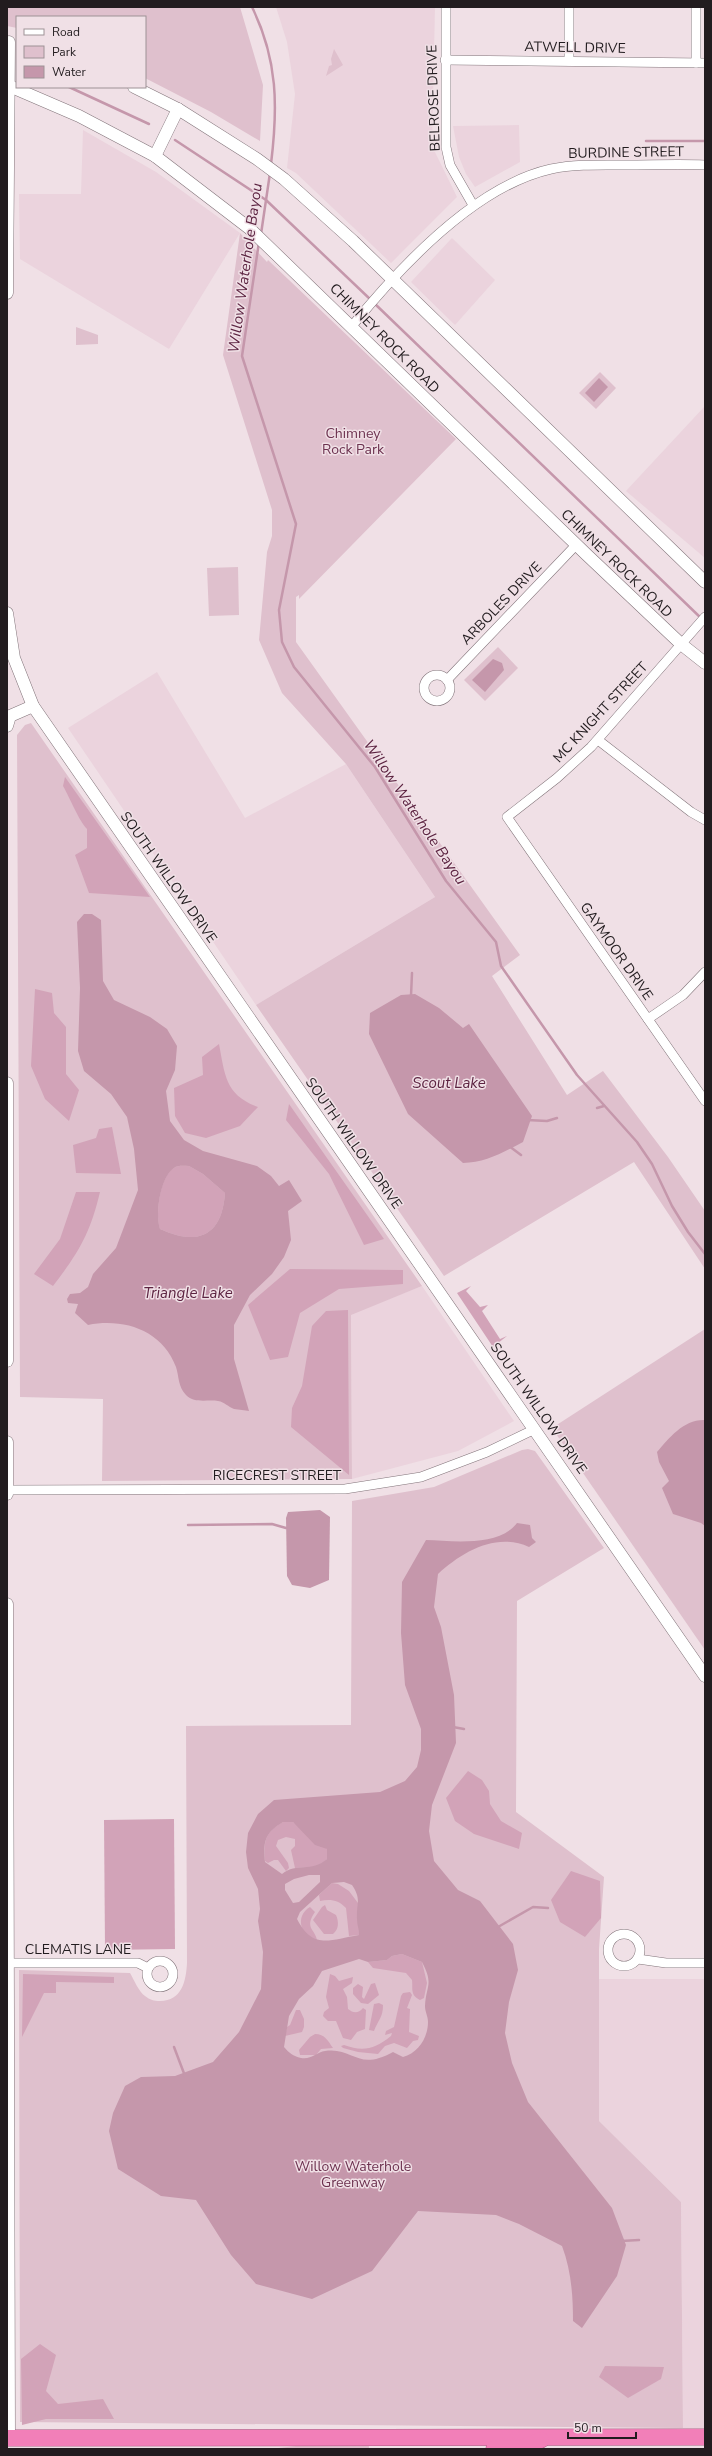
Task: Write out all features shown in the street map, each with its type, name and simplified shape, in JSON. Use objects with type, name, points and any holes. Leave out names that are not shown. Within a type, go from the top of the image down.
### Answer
[{"type":"highway","points":[[448,2449],[458,2442],[460,2437]]},
{"type":"highway","points":[[494,2449],[522,2448],[548,2437]]},
{"type":"highway","points":[[8,2438],[705,2437]]},
{"type":"highway","points":[[8,2438],[23,2449]]},
{"type":"highway","points":[[189,2449],[220,2448],[246,2438]]},
{"type":"street","name":"BELROSE DRIVE","points":[[446,7],[446,147],[450,165],[473,205]]},
{"type":"street","points":[[569,7],[569,61]]},
{"type":"street","points":[[696,7],[700,63]]},
{"type":"street","points":[[7,293],[8,85],[11,43]]},
{"type":"street","name":"ATWELL DRIVE","points":[[445,60],[700,63]]},
{"type":"street","name":"CHIMNEY ROCK ROAD","points":[[8,85],[79,116],[155,156],[249,228],[352,326],[576,545],[681,644],[705,663]]},
{"type":"street","points":[[136,88],[178,109],[257,159],[284,179],[353,241],[705,582]]},
{"type":"street","points":[[155,156],[178,109]]},
{"type":"street","name":"BURDINE STREET","points":[[352,326],[393,280],[440,232],[473,205],[515,182],[534,174],[581,165],[705,165]]},
{"type":"street","name":"ARBOLES DRIVE","points":[[447,680],[576,545]]},
{"type":"street","name":"SOUTH WILLOW DRIVE","points":[[7,613],[14,658],[33,706],[705,1676]]},
{"type":"street","name":"MC KNIGHT STREET","points":[[507,817],[557,778],[598,740],[705,617]]},
{"type":"street","points":[[7,726],[10,716],[33,706]]},
{"type":"street","points":[[598,740],[691,812],[705,820]]},
{"type":"street","name":"GAYMOOR DRIVE","points":[[507,817],[705,1101]]},
{"type":"street","points":[[648,1019],[683,995],[705,972]]},
{"type":"street","points":[[7,1083],[7,1361]]},
{"type":"street","name":"RICECREST STREET","points":[[7,1490],[345,1489],[421,1477],[487,1452],[535,1429]]},
{"type":"street","points":[[7,1442],[7,1494]]},
{"type":"street","points":[[7,1604],[8,2438]]},
{"type":"street","points":[[638,1959],[666,1962],[705,1963]]},
{"type":"street","name":"CLEMATIS LANE","points":[[8,1963],[138,1963],[148,1968]]},
{"type":"shaded area","points":[[276,7],[435,7],[432,146],[457,197],[391,263],[296,173],[287,168],[295,94],[287,42]]},
{"type":"shaded area","points":[[519,125],[520,162],[475,187],[466,174],[459,157],[453,126]]},
{"type":"shaded area","points":[[83,130],[156,172],[240,233],[169,349],[20,259],[19,194],[81,194]]},
{"type":"shaded area","points":[[452,238],[495,280],[455,325],[411,282]]},
{"type":"shaded area","points":[[705,406],[705,558],[626,491]]},
{"type":"shaded area","points":[[157,672],[245,818],[346,764],[435,897],[256,1005],[68,728]]},
{"type":"shaded area","points":[[65,777],[150,897],[89,893],[75,855],[87,848],[87,829],[63,786]]},
{"type":"shaded area","points":[[35,989],[52,993],[54,1013],[66,1027],[66,1074],[79,1090],[69,1121],[45,1099],[31,1066]]},
{"type":"shaded area","points":[[219,1044],[228,1083],[239,1096],[258,1107],[240,1126],[206,1138],[185,1133],[175,1116],[174,1088],[203,1075],[202,1057]]},
{"type":"shaded area","points":[[289,1104],[384,1239],[364,1245],[329,1174],[286,1120]]},
{"type":"shaded area","points":[[112,1127],[121,1174],[76,1173],[73,1145],[96,1138],[99,1129]]},
{"type":"shaded area","points":[[189,1166],[203,1174],[225,1193],[223,1208],[219,1220],[213,1228],[205,1234],[196,1237],[185,1237],[160,1229],[158,1214],[162,1187],[169,1172],[176,1167]]},
{"type":"shaded area","points":[[76,1192],[100,1192],[88,1231],[70,1263],[53,1286],[34,1274],[60,1239]]},
{"type":"shaded area","points":[[290,1269],[403,1270],[403,1284],[339,1289],[300,1313],[288,1357],[270,1360],[248,1305]]},
{"type":"shaded area","points":[[422,1286],[514,1421],[458,1451],[352,1479],[351,1314]]},
{"type":"shaded area","points":[[471,1286],[466,1291],[480,1307],[488,1305],[482,1311],[500,1339],[507,1336],[493,1347],[457,1293]]},
{"type":"shaded area","points":[[348,1310],[349,1475],[291,1427],[292,1408],[302,1386],[312,1326],[326,1311]]},
{"type":"shaded area","points":[[468,1771],[482,1780],[489,1791],[490,1804],[501,1821],[522,1833],[519,1849],[474,1834],[455,1821],[446,1798]]},
{"type":"shaded area","points":[[174,1819],[175,1949],[105,1950],[104,1820]]},
{"type":"shaded area","points":[[283,1822],[293,1822],[327,1849],[327,1859],[318,1867],[295,1868],[291,1850],[295,1846],[295,1839],[286,1837],[278,1840],[276,1846],[288,1863],[289,1868],[286,1871],[278,1860],[268,1863],[265,1861],[266,1838],[272,1830]]},
{"type":"shaded area","points":[[571,1871],[600,1881],[601,1918],[585,1937],[560,1922],[551,1900]]},
{"type":"shaded area","points":[[332,1883],[338,1884],[349,1891],[358,1903],[359,1935],[349,1936],[346,1908],[343,1905],[334,1901],[320,1901],[319,1895]]},
{"type":"shaded area","points":[[325,1905],[327,1910],[336,1915],[337,1918],[337,1928],[333,1934],[324,1934],[313,1920]]},
{"type":"shaded area","points":[[310,1907],[315,1912],[310,1925],[317,1940],[307,1935],[302,1926],[302,1916]]},
{"type":"shaded area","points":[[402,1954],[422,1962],[427,1983],[424,1998],[420,2000],[413,1994],[412,1980],[406,1973],[373,1968],[368,1962],[387,1960],[392,1956]]},
{"type":"shaded area","points":[[23,1974],[114,1977],[114,1983],[56,1982],[56,1993],[44,1993],[22,2037]]},
{"type":"shaded area","points":[[330,1974],[335,1976],[339,1981],[353,1977],[352,1983],[343,1989],[347,1997],[348,2009],[356,2012],[363,2008],[366,2010],[365,2029],[357,2032],[351,2040],[343,2038],[336,2021],[328,2021],[323,2016],[324,2012],[329,2008],[326,1997]]},
{"type":"shaded area","points":[[599,1979],[705,1979],[705,2428],[683,2428],[681,2202],[599,2121]]},
{"type":"shaded area","points":[[375,1983],[379,1995],[368,2004],[361,2003],[353,1994],[353,1988],[358,1984],[363,1987],[362,1997],[364,1999],[371,1984]]},
{"type":"shaded area","points":[[410,1992],[412,1995],[407,2008],[410,2009],[409,2032],[419,2036],[418,2040],[413,2041],[407,2048],[394,2043],[385,2046],[378,2054],[358,2052],[343,2048],[341,2046],[344,2045],[363,2049],[369,2048],[380,2044],[391,2036],[392,2033],[385,2035],[386,2031],[394,2027],[401,1996],[403,1993]]},
{"type":"shaded area","points":[[379,2003],[383,2005],[381,2016],[374,2031],[369,2030],[374,2004]]},
{"type":"shaded area","points":[[296,2010],[300,2010],[304,2019],[304,2027],[302,2032],[285,2036],[287,2027],[290,2025]]},
{"type":"shaded area","points":[[315,2034],[321,2035],[328,2040],[333,2048],[321,2049],[316,2055],[300,2055],[299,2050],[310,2037]]},
{"type":"shaded area","points":[[40,2344],[56,2355],[46,2391],[58,2404],[103,2399],[114,2419],[46,2419],[22,2425],[21,2359]]},
{"type":"shaded area","points":[[605,2366],[664,2367],[661,2379],[628,2398],[599,2377]]},
{"type":"green space","points":[[7,7],[240,7],[263,85],[260,141],[211,112],[146,79],[146,16],[16,16],[16,28],[7,26]]},
{"type":"green space","points":[[334,49],[343,65],[326,76],[329,66],[332,65],[331,59]]},
{"type":"green space","name":"Chimney Rock Park","points":[[240,233],[267,262],[268,260],[456,439],[299,599],[299,595],[296,597],[296,642],[520,955],[492,976],[567,1095],[603,1071],[668,1157],[705,1211],[705,1269],[634,1162],[444,1276],[256,1005],[435,897],[346,764],[282,693],[259,640],[267,552],[272,536],[272,510],[223,355]]},
{"type":"green space","points":[[76,327],[98,335],[98,344],[76,345]]},
{"type":"green space","points":[[600,372],[616,388],[596,409],[579,393]]},
{"type":"green space","points":[[238,567],[239,615],[209,616],[207,568]]},
{"type":"green space","points":[[498,647],[518,668],[485,701],[464,680]]},
{"type":"green space","points":[[31,723],[422,1286],[351,1315],[352,1479],[102,1481],[103,1399],[20,1397],[17,735],[25,725]]},
{"type":"green space","points":[[705,1329],[705,1650],[552,1428]]},
{"type":"green space","name":"Willow Waterhole Greenway","points":[[528,1449],[535,1451],[604,1548],[517,1601],[516,1812],[604,1877],[599,1949],[599,2121],[681,2202],[683,2428],[20,2422],[19,1970],[130,1973],[141,1992],[150,1999],[158,2001],[167,2000],[178,1994],[184,1983],[187,1963],[186,1726],[351,1725],[352,1501],[434,1487],[522,1450]]},
{"type":"green space","points":[[305,2445],[369,2446],[369,2449],[269,2449]]},
{"type":"water","points":[[599,378],[608,387],[594,402],[585,393]]},
{"type":"water","points":[[493,659],[502,663],[504,670],[485,692],[472,680]]},
{"type":"water","name":"Triangle Lake","points":[[84,914],[92,914],[101,920],[103,981],[114,1000],[150,1017],[167,1029],[177,1046],[175,1070],[166,1091],[170,1121],[184,1140],[203,1151],[257,1166],[271,1176],[279,1186],[289,1180],[302,1201],[288,1211],[291,1240],[284,1257],[272,1274],[250,1295],[234,1325],[234,1359],[249,1411],[234,1409],[223,1402],[190,1398],[181,1389],[176,1367],[170,1354],[151,1336],[128,1325],[102,1323],[88,1325],[75,1313],[78,1304],[68,1303],[67,1299],[70,1294],[80,1293],[88,1287],[93,1274],[116,1248],[138,1190],[134,1149],[127,1117],[111,1094],[84,1071],[78,1051],[80,988],[77,922]],"holes":[[[177,1166],[189,1166],[203,1174],[225,1193],[223,1208],[219,1220],[213,1228],[205,1234],[196,1237],[185,1237],[160,1229],[158,1215],[160,1197],[165,1179],[169,1173]]]},
{"type":"water","name":"Scout Lake","points":[[415,994],[439,1008],[463,1028],[469,1024],[532,1116],[523,1142],[487,1159],[471,1163],[463,1163],[408,1114],[369,1034],[370,1013],[401,995]]},
{"type":"water","points":[[705,1420],[705,1526],[701,1523],[673,1514],[662,1488],[669,1481],[659,1462],[657,1452],[672,1435],[684,1426],[697,1421]]},
{"type":"water","points":[[320,1510],[330,1517],[329,1580],[310,1588],[292,1585],[287,1576],[286,1518],[288,1512]]},
{"type":"water","points":[[517,1523],[530,1525],[532,1538],[536,1542],[529,1547],[517,1543],[492,1543],[458,1558],[438,1574],[434,1607],[441,1627],[454,1695],[456,1743],[432,1805],[429,1831],[434,1861],[458,1890],[480,1901],[513,1944],[518,1970],[509,2002],[505,2033],[512,2063],[528,2102],[612,2208],[626,2245],[617,2276],[582,2328],[573,2321],[571,2282],[568,2264],[562,2246],[519,2224],[496,2215],[418,2211],[372,2271],[312,2299],[256,2284],[231,2255],[196,2200],[161,2196],[118,2169],[109,2131],[113,2113],[125,2086],[141,2077],[175,2076],[213,2062],[239,2032],[261,1989],[263,1952],[258,1921],[260,1909],[258,1889],[248,1868],[246,1852],[248,1833],[258,1814],[274,1800],[380,1792],[405,1781],[417,1767],[421,1750],[421,1729],[405,1685],[401,1633],[402,1582],[426,1540],[475,1541],[499,1536],[509,1531]],"holes":[[[283,1822],[293,1822],[315,1845],[327,1849],[327,1859],[315,1866],[288,1870],[282,1874],[265,1862],[264,1848],[266,1838]],[[309,1875],[320,1875],[320,1882],[299,1902],[293,1903],[285,1890],[285,1884],[294,1879]],[[344,1882],[352,1885],[355,1890],[358,1898],[357,1919],[359,1935],[330,1940],[316,1939],[303,1929],[297,1919],[300,1912],[332,1883]],[[402,1954],[422,1962],[428,1976],[425,2006],[428,2028],[424,2039],[418,2048],[403,2057],[393,2052],[381,2058],[371,2060],[356,2058],[343,2052],[335,2051],[325,2051],[305,2058],[289,2053],[284,2047],[289,2016],[299,1999],[313,1986],[322,1971],[359,1959],[368,1962],[387,1960],[392,1956]]]},
{"type":"waterway","name":"Willow Waterhole Bayou","points":[[252,7],[261,27],[267,46],[274,84],[275,123],[271,164]]},
{"type":"waterway","points":[[71,88],[149,124]]},
{"type":"waterway","points":[[175,140],[266,200],[371,300]]},
{"type":"waterway","points":[[646,141],[705,141]]},
{"type":"waterway","name":"Willow Waterhole Bayou","points":[[261,234],[270,173]]},
{"type":"waterway","name":"Willow Waterhole Bayou","points":[[259,242],[242,356],[296,524],[279,610],[282,642],[294,667],[375,767],[446,881],[496,942],[501,966],[577,1075],[637,1142],[652,1164],[672,1206],[688,1232],[705,1254]]},
{"type":"waterway","points":[[374,303],[702,619]]},
{"type":"waterway","points":[[411,996],[412,973]]},
{"type":"waterway","name":"Willow Waterhole Bayou","points":[[597,1108],[604,1106]]},
{"type":"waterway","points":[[527,1120],[547,1121],[557,1118]]},
{"type":"waterway","points":[[509,1146],[521,1155]]},
{"type":"waterway","points":[[188,1525],[272,1524],[286,1528]]},
{"type":"waterway","points":[[453,1727],[464,1729]]},
{"type":"waterway","points":[[498,1927],[533,1907],[548,1908]]},
{"type":"waterway","points":[[174,2047],[185,2076]]},
{"type":"waterway","points":[[621,2241],[639,2240]]}]
